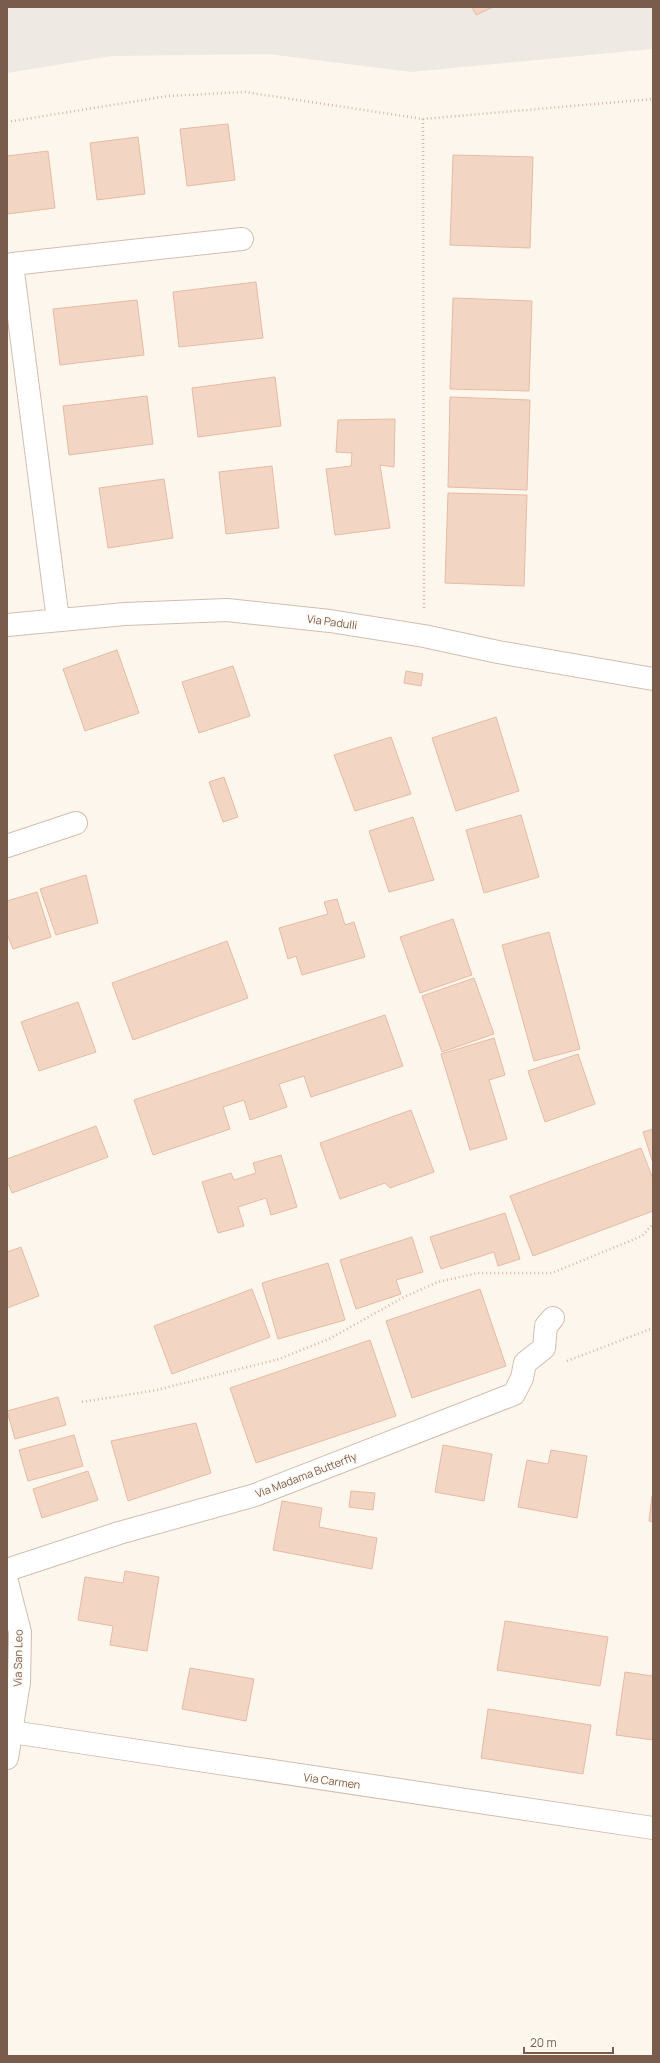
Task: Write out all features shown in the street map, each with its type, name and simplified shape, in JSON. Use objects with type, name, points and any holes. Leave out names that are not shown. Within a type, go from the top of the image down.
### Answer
[{"type":"street","points":[[58,620],[12,264],[242,239]]},
{"type":"street","name":"Via Padulli","points":[[7,625],[195,610],[227,610],[330,621],[424,636],[498,652],[653,679]]},
{"type":"street","points":[[7,846],[76,823]]},
{"type":"street","name":"Via Madama Butterfly","points":[[7,1570],[119,1532],[255,1495],[514,1394],[522,1378],[524,1363],[544,1348],[546,1326],[553,1318]]},
{"type":"street","name":"Via San Leo","points":[[7,1582],[19,1682],[7,1758]]},
{"type":"street","name":"Via Carmen","points":[[12,1732],[653,1828]]},
{"type":"path","points":[[7,122],[168,96],[245,92],[423,120],[653,99]]},
{"type":"path","points":[[423,120],[424,636]]},
{"type":"path","points":[[82,1402],[157,1390],[279,1359],[329,1339],[397,1300],[438,1282],[478,1273],[552,1273],[642,1236],[653,1224]]},
{"type":"path","points":[[566,1362],[653,1328]]},
{"type":"shaded area","points":[[7,7],[653,7],[653,49],[411,72],[268,54],[112,56],[7,73]]},
{"type":"building","points":[[472,7],[493,7],[476,15]]},
{"type":"building","points":[[228,124],[235,180],[187,186],[180,129]]},
{"type":"building","points":[[138,137],[145,194],[97,200],[90,143]]},
{"type":"building","points":[[48,151],[55,208],[7,214],[7,156]]},
{"type":"building","points":[[453,155],[533,157],[530,248],[450,245]]},
{"type":"building","points":[[256,282],[263,338],[179,347],[173,292]]},
{"type":"building","points":[[453,298],[532,301],[529,391],[450,389]]},
{"type":"building","points":[[137,300],[144,355],[60,365],[53,309]]},
{"type":"building","points":[[275,377],[281,426],[198,437],[192,388]]},
{"type":"building","points":[[147,396],[153,444],[69,455],[63,406]]},
{"type":"building","points":[[450,397],[530,400],[527,490],[448,487]]},
{"type":"building","points":[[395,419],[394,467],[380,465],[390,528],[335,535],[326,469],[351,466],[352,453],[336,452],[338,420]]},
{"type":"building","points":[[272,466],[279,528],[226,534],[219,472]]},
{"type":"building","points":[[164,479],[173,538],[108,548],[99,488]]},
{"type":"building","points":[[448,493],[527,495],[524,586],[445,583]]},
{"type":"building","points":[[117,650],[139,713],[85,731],[63,669]]},
{"type":"building","points":[[233,666],[250,716],[199,733],[182,682]]},
{"type":"building","points":[[406,671],[423,674],[421,686],[404,683]]},
{"type":"building","points":[[496,717],[519,791],[456,811],[432,738]]},
{"type":"building","points":[[391,737],[411,794],[355,811],[334,755]]},
{"type":"building","points":[[224,777],[238,817],[223,822],[209,782]]},
{"type":"building","points":[[521,815],[539,877],[484,893],[466,830]]},
{"type":"building","points":[[413,817],[434,880],[389,892],[369,831]]},
{"type":"building","points":[[86,875],[98,923],[56,935],[40,889]]},
{"type":"building","points":[[37,892],[51,937],[13,949],[7,934],[7,901]]},
{"type":"building","points":[[337,899],[345,925],[354,922],[365,957],[302,975],[296,956],[288,959],[279,928],[328,914],[324,902]]},
{"type":"building","points":[[453,919],[472,975],[420,993],[400,937]]},
{"type":"building","points":[[549,932],[580,1049],[534,1061],[502,945]]},
{"type":"building","points":[[227,941],[248,998],[133,1040],[112,983]]},
{"type":"building","points":[[474,978],[494,1034],[442,1052],[422,996]]},
{"type":"building","points":[[78,1002],[96,1052],[39,1071],[21,1022]]},
{"type":"building","points":[[385,1015],[403,1066],[311,1097],[304,1076],[279,1084],[287,1107],[250,1120],[244,1100],[223,1107],[230,1129],[153,1155],[134,1100]]},
{"type":"building","points":[[494,1038],[505,1075],[489,1080],[507,1139],[470,1150],[441,1054]]},
{"type":"building","points":[[578,1054],[595,1104],[545,1122],[528,1071]]},
{"type":"building","points":[[411,1110],[434,1172],[390,1188],[385,1183],[340,1199],[320,1143]]},
{"type":"building","points":[[96,1126],[108,1157],[12,1193],[9,1185],[7,1186],[7,1159]]},
{"type":"building","points":[[653,1129],[653,1163],[643,1132]]},
{"type":"building","points":[[641,1148],[653,1179],[653,1211],[533,1256],[510,1196]]},
{"type":"building","points":[[281,1155],[297,1207],[271,1215],[266,1198],[238,1207],[244,1226],[218,1233],[202,1182],[231,1173],[234,1180],[256,1173],[253,1163]]},
{"type":"building","points":[[505,1213],[520,1259],[498,1266],[494,1252],[441,1269],[430,1237]]},
{"type":"building","points":[[412,1237],[423,1272],[396,1280],[401,1294],[356,1309],[340,1260]]},
{"type":"building","points":[[21,1247],[39,1296],[7,1308],[7,1252]]},
{"type":"building","points":[[328,1263],[345,1320],[278,1339],[262,1283]]},
{"type":"building","points":[[252,1289],[270,1337],[172,1374],[154,1326]]},
{"type":"building","points":[[480,1289],[506,1366],[412,1398],[386,1321]]},
{"type":"building","points":[[370,1340],[396,1416],[256,1463],[230,1388]]},
{"type":"building","points":[[58,1397],[66,1425],[15,1439],[7,1411]]},
{"type":"building","points":[[196,1423],[211,1473],[128,1501],[111,1441]]},
{"type":"building","points":[[74,1435],[83,1466],[28,1481],[19,1450]]},
{"type":"building","points":[[443,1445],[492,1454],[484,1501],[435,1492]]},
{"type":"building","points":[[551,1450],[587,1456],[577,1518],[518,1507],[527,1460],[548,1464]]},
{"type":"building","points":[[88,1471],[98,1500],[42,1518],[33,1489]]},
{"type":"building","points":[[351,1491],[375,1493],[373,1510],[349,1507]]},
{"type":"building","points":[[653,1496],[653,1522],[649,1521]]},
{"type":"building","points":[[282,1501],[322,1508],[319,1527],[377,1538],[372,1569],[273,1550]]},
{"type":"building","points":[[125,1571],[159,1577],[147,1651],[110,1645],[113,1626],[78,1620],[85,1577],[123,1583]]},
{"type":"building","points":[[505,1621],[608,1637],[600,1686],[497,1670]]},
{"type":"building","points":[[190,1668],[254,1679],[246,1721],[182,1709]]},
{"type":"building","points":[[653,1668],[653,1740],[616,1735],[625,1672],[652,1676]]},
{"type":"building","points":[[488,1709],[591,1725],[583,1774],[481,1758]]}]
